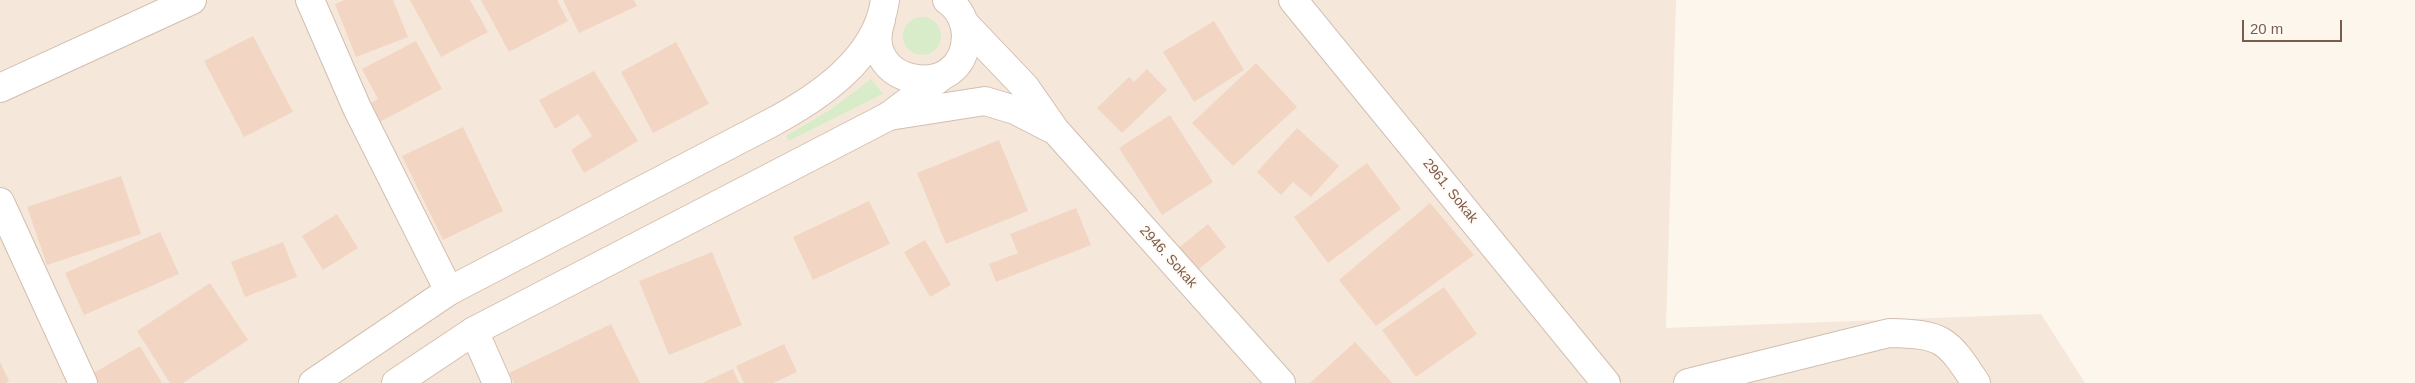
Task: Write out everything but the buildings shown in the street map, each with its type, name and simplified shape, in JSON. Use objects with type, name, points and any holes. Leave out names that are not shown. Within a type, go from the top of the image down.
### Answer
[{"type":"street","points":[[0,88],[192,0]]},
{"type":"street","points":[[310,0],[357,108],[449,291]]},
{"type":"street","points":[[947,0],[963,12],[1025,87],[1055,130]]},
{"type":"street","name":"2961. Sokak","points":[[1293,0],[1606,383]]},
{"type":"street","points":[[313,383],[449,291],[794,109],[855,64],[888,5]]},
{"type":"street","points":[[888,5],[878,28],[878,46],[890,67],[900,75],[912,79],[930,80],[942,76],[984,101],[1015,110],[1055,130]]},
{"type":"street","points":[[396,383],[474,331],[889,116],[952,69],[962,54],[966,36],[963,12]]},
{"type":"street","points":[[889,116],[984,101]]},
{"type":"street","name":"2946. Sokak","points":[[1055,130],[1281,383]]},
{"type":"street","points":[[0,202],[84,383]]},
{"type":"street","points":[[474,331],[498,383]]},
{"type":"street","points":[[1688,383],[1889,333],[1918,334],[1941,339],[1960,359],[1976,383]]},
{"type":"shaded area","points":[[0,0],[1676,0],[1666,328],[2041,314],[2085,383],[0,383]]},
{"type":"green space","points":[[922,17],[936,22],[941,36],[936,50],[922,55],[908,50],[903,36],[908,22]]},
{"type":"green space","points":[[871,79],[883,94],[789,141],[786,136],[830,110]]}]
